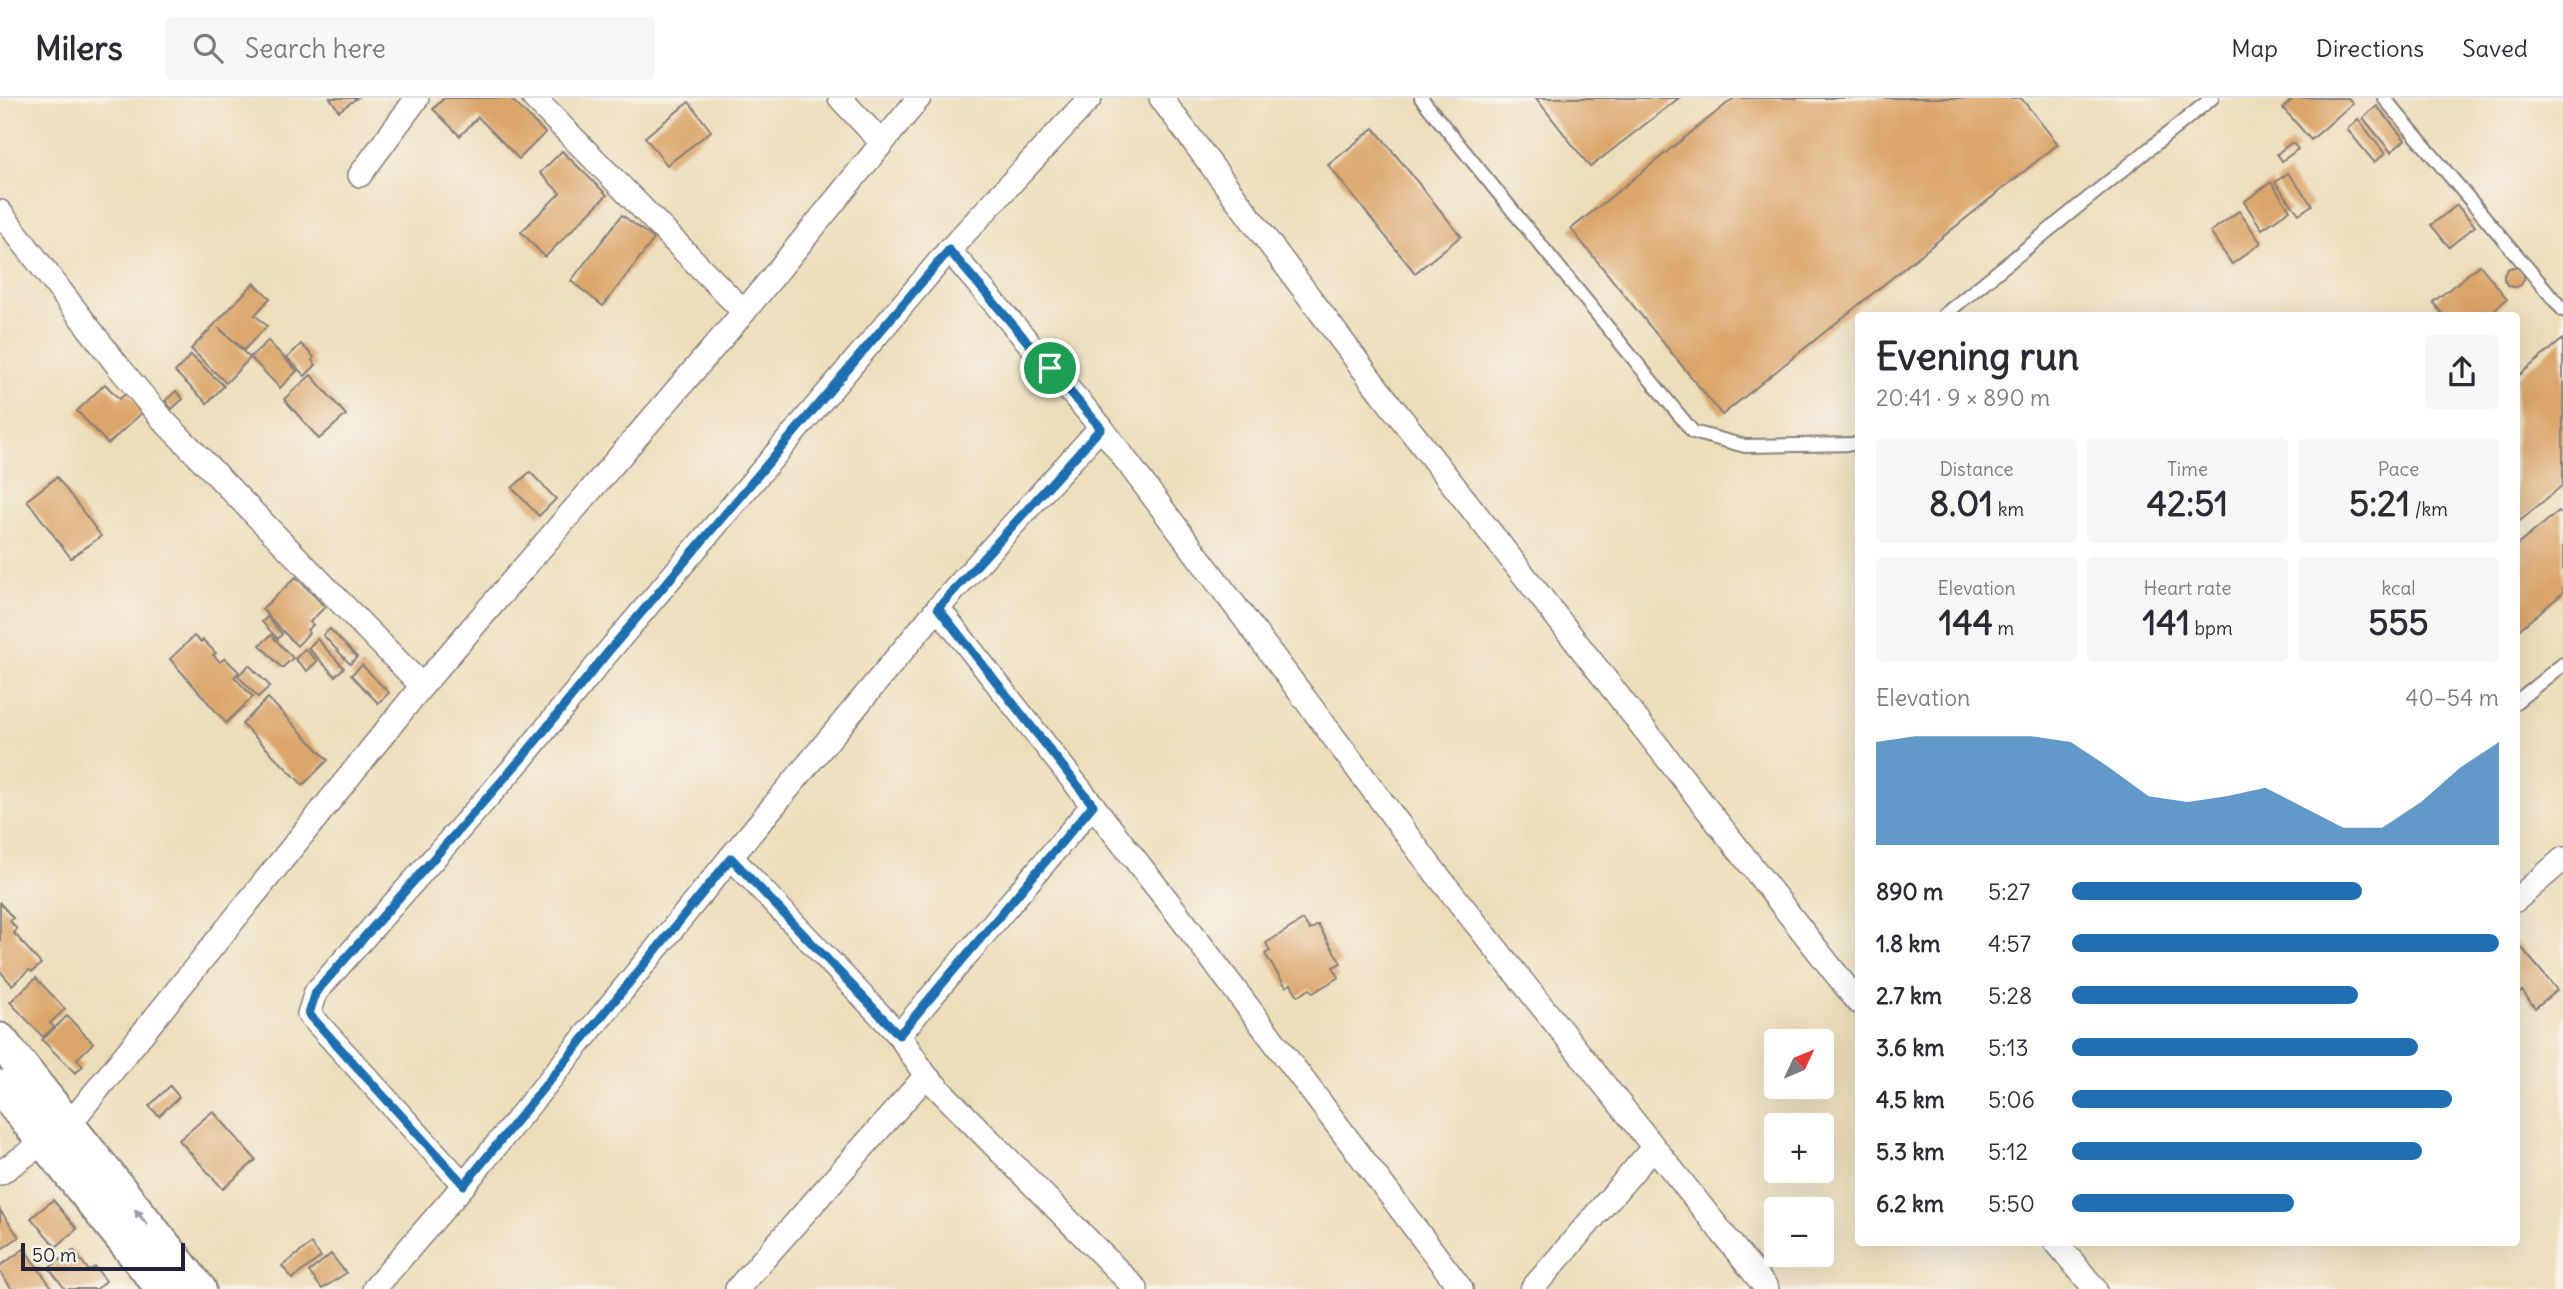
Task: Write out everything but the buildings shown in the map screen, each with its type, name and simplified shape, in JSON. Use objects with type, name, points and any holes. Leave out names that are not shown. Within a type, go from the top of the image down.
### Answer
[{"type":"main road","points":[[0,1040],[56,1134],[163,1289]]},
{"type":"main road","points":[[0,1087],[56,1134],[199,1289]]},
{"type":"street","points":[[360,174],[417,98]]},
{"type":"street","points":[[534,98],[744,312]]},
{"type":"street","points":[[840,98],[882,143]]},
{"type":"street","points":[[0,1173],[56,1134],[422,685],[744,312],[919,98]]},
{"type":"street","points":[[464,1185],[309,1014],[316,992],[522,758],[608,652],[949,250],[1090,98]]},
{"type":"street","points":[[1161,98],[1376,385],[1855,998]]},
{"type":"street","points":[[0,212],[118,366],[164,421],[422,685]]},
{"type":"street","points":[[949,250],[1101,428],[1431,867],[1767,1289]]},
{"type":"street","points":[[374,1289],[464,1185],[938,608],[1101,428]]},
{"type":"street","points":[[938,608],[1185,924],[1461,1289]]},
{"type":"street","points":[[899,1035],[1093,805]]},
{"type":"street","points":[[731,858],[899,1035],[926,1076],[1136,1289]]},
{"type":"street","points":[[2520,897],[2563,859]]},
{"type":"street","points":[[737,1289],[926,1076]]},
{"type":"street","points":[[1532,1289],[1653,1148]]},
{"type":"street","points":[[2059,1246],[2095,1289]]},
{"type":"lane","points":[[1421,98],[1693,432],[1745,446],[1855,444]]},
{"type":"lane","points":[[1948,312],[2212,98]]},
{"type":"lane","points":[[2384,98],[2563,310]]},
{"type":"lane","points":[[2520,699],[2563,664]]},
{"type":"route","points":[[949,250],[1050,368],[1101,428],[938,608],[1093,805],[899,1035],[731,858],[464,1185],[309,1014],[316,992],[522,758],[608,652],[949,250]]}]
